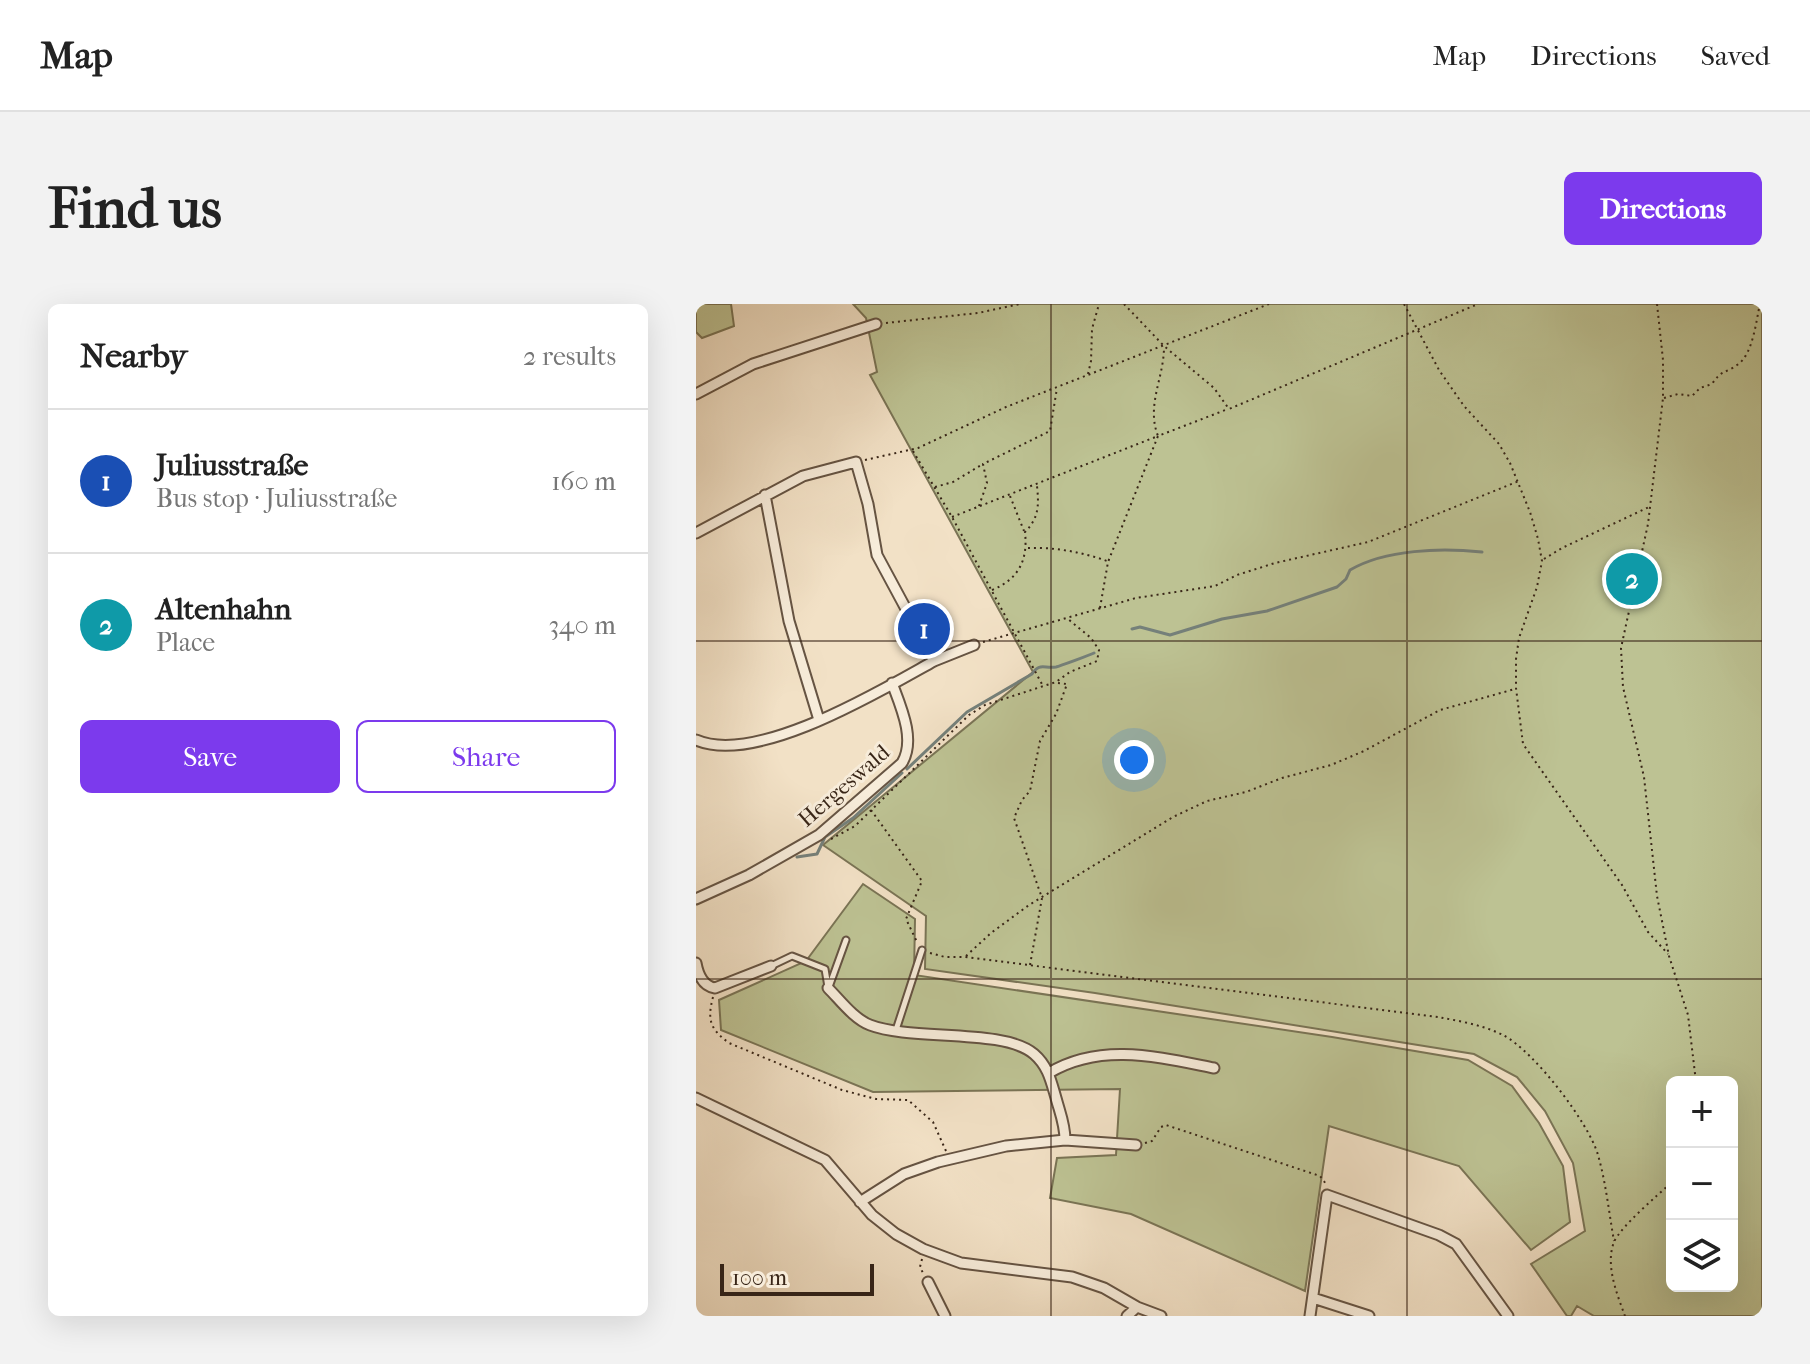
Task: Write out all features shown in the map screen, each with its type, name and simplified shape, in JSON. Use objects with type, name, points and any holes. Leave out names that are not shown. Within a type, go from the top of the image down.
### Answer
[{"type":"street","points":[[696,394],[753,364],[876,324]]},
{"type":"street","points":[[696,533],[803,476],[856,462],[868,504],[877,555],[934,661]]},
{"type":"street","points":[[765,495],[789,621],[819,720]]},
{"type":"street","points":[[696,740],[717,746],[743,744],[794,732],[934,661],[974,645]]},
{"type":"street","name":"Hergeswald","points":[[696,899],[749,875],[819,835],[902,763],[907,755],[907,730],[892,683]]},
{"type":"street","points":[[696,963],[699,976],[710,988],[771,966]]},
{"type":"street","points":[[828,988],[869,1025],[895,1031],[1016,1043],[1035,1055],[1049,1073],[1065,1124],[1065,1140]]},
{"type":"street","points":[[1049,1073],[1078,1059],[1113,1053],[1138,1054],[1214,1068]]},
{"type":"street","points":[[696,1098],[825,1160],[872,1215],[896,1234],[923,1249],[961,1263],[1072,1277],[1104,1288],[1137,1307],[1161,1316]]},
{"type":"street","points":[[860,1202],[904,1174],[1006,1146],[1065,1140],[1136,1145]]},
{"type":"street","points":[[1310,1316],[1327,1195],[1456,1244],[1508,1316]]},
{"type":"street","points":[[928,1282],[945,1316]]},
{"type":"street","points":[[1313,1298],[1369,1316]]},
{"type":"street","points":[[1127,1316],[1137,1307]]},
{"type":"lane","points":[[828,988],[846,940]]},
{"type":"lane","points":[[895,1031],[922,950]]},
{"type":"lane","points":[[771,966],[792,956],[825,969],[828,988]]},
{"type":"path","points":[[876,324],[978,313],[1020,304]]},
{"type":"path","points":[[1088,375],[1092,329],[1099,304]]},
{"type":"path","points":[[1124,304],[1164,346],[1196,370],[1229,409]]},
{"type":"path","points":[[856,462],[912,450],[1006,407],[1269,304]]},
{"type":"path","points":[[1404,304],[1439,370],[1464,406],[1499,444],[1519,481],[1530,512],[1542,561],[1537,587],[1519,638],[1516,688],[1523,744],[1622,885],[1648,932],[1669,956]]},
{"type":"path","points":[[952,517],[1229,409],[1478,304]]},
{"type":"path","points":[[1657,304],[1663,360],[1663,398],[1650,506],[1621,648],[1623,687],[1644,777],[1657,896],[1669,956],[1688,1015],[1695,1076]]},
{"type":"path","points":[[1663,398],[1678,394],[1692,396],[1700,388],[1712,384],[1719,373],[1736,367],[1754,339],[1760,304]]},
{"type":"path","points":[[1100,609],[1108,562],[1158,436],[1154,426],[1154,395],[1164,363],[1164,346]]},
{"type":"path","points":[[934,487],[953,482],[1050,431],[1058,387]]},
{"type":"path","points":[[912,450],[952,517],[1043,686]]},
{"type":"path","points":[[979,506],[987,483],[983,464]]},
{"type":"path","points":[[974,645],[1136,598],[1215,586],[1275,563],[1368,542],[1519,481]]},
{"type":"path","points":[[1025,532],[1033,524],[1038,511],[1037,485]]},
{"type":"path","points":[[992,590],[1003,586],[1020,570],[1027,548],[1025,532],[1010,495]]},
{"type":"path","points":[[1542,561],[1562,548],[1650,506]]},
{"type":"path","points":[[1027,548],[1043,546],[1089,554],[1108,562]]},
{"type":"path","points":[[830,839],[855,826],[969,715],[985,705],[1056,682],[1070,672],[1097,661],[1100,656],[1096,644],[1067,619]]},
{"type":"path","points":[[1030,965],[1042,898],[1014,818],[1030,791],[1040,741],[1056,714],[1067,684],[1056,682]]},
{"type":"path","points":[[965,957],[991,933],[1042,898],[1173,817],[1207,801],[1331,765],[1440,710],[1516,688]]},
{"type":"path","points":[[871,810],[922,881],[906,919],[922,950],[945,957],[965,957],[1438,1017],[1468,1023],[1505,1036],[1539,1063],[1567,1099],[1597,1152],[1614,1241],[1611,1267],[1625,1316]]},
{"type":"path","points":[[715,988],[708,1014],[709,1023],[714,1032],[729,1043],[842,1090],[876,1099],[908,1100],[933,1122],[950,1159]]},
{"type":"path","points":[[1136,1145],[1152,1141],[1161,1127],[1166,1125],[1320,1176],[1326,1183],[1327,1195]]},
{"type":"path","points":[[1614,1241],[1666,1188]]},
{"type":"green space","points":[[696,304],[731,304],[734,326],[702,338],[696,332]]},
{"type":"green space","points":[[853,304],[1762,304],[1762,1316],[1594,1316],[1577,1306],[1571,1316],[1567,1316],[1531,1264],[1585,1231],[1573,1163],[1545,1111],[1517,1077],[1474,1054],[925,969],[926,916],[823,845],[1033,672],[870,375],[877,372],[866,318]]},
{"type":"green space","points":[[863,884],[915,919],[914,975],[1468,1060],[1512,1086],[1539,1123],[1563,1166],[1570,1222],[1531,1250],[1459,1166],[1329,1126],[1305,1291],[1131,1214],[1050,1198],[1057,1158],[1116,1155],[1120,1089],[873,1092],[721,1030],[719,1000],[806,961]]},
{"type":"waterway","points":[[1132,629],[1140,627],[1170,635],[1222,619],[1267,611],[1337,587],[1350,570],[1397,554],[1432,550],[1482,552]]},
{"type":"waterway","points":[[907,769],[967,712],[1032,674],[1037,668],[1056,667],[1094,653]]},
{"type":"waterway","points":[[797,857],[817,854],[825,837],[853,818],[902,773]]},
{"type":"place","name":"Altenhahn","points":[[1632,579]]},
{"type":"place","name":"Juliusstraße","points":[[924,629]]}]
